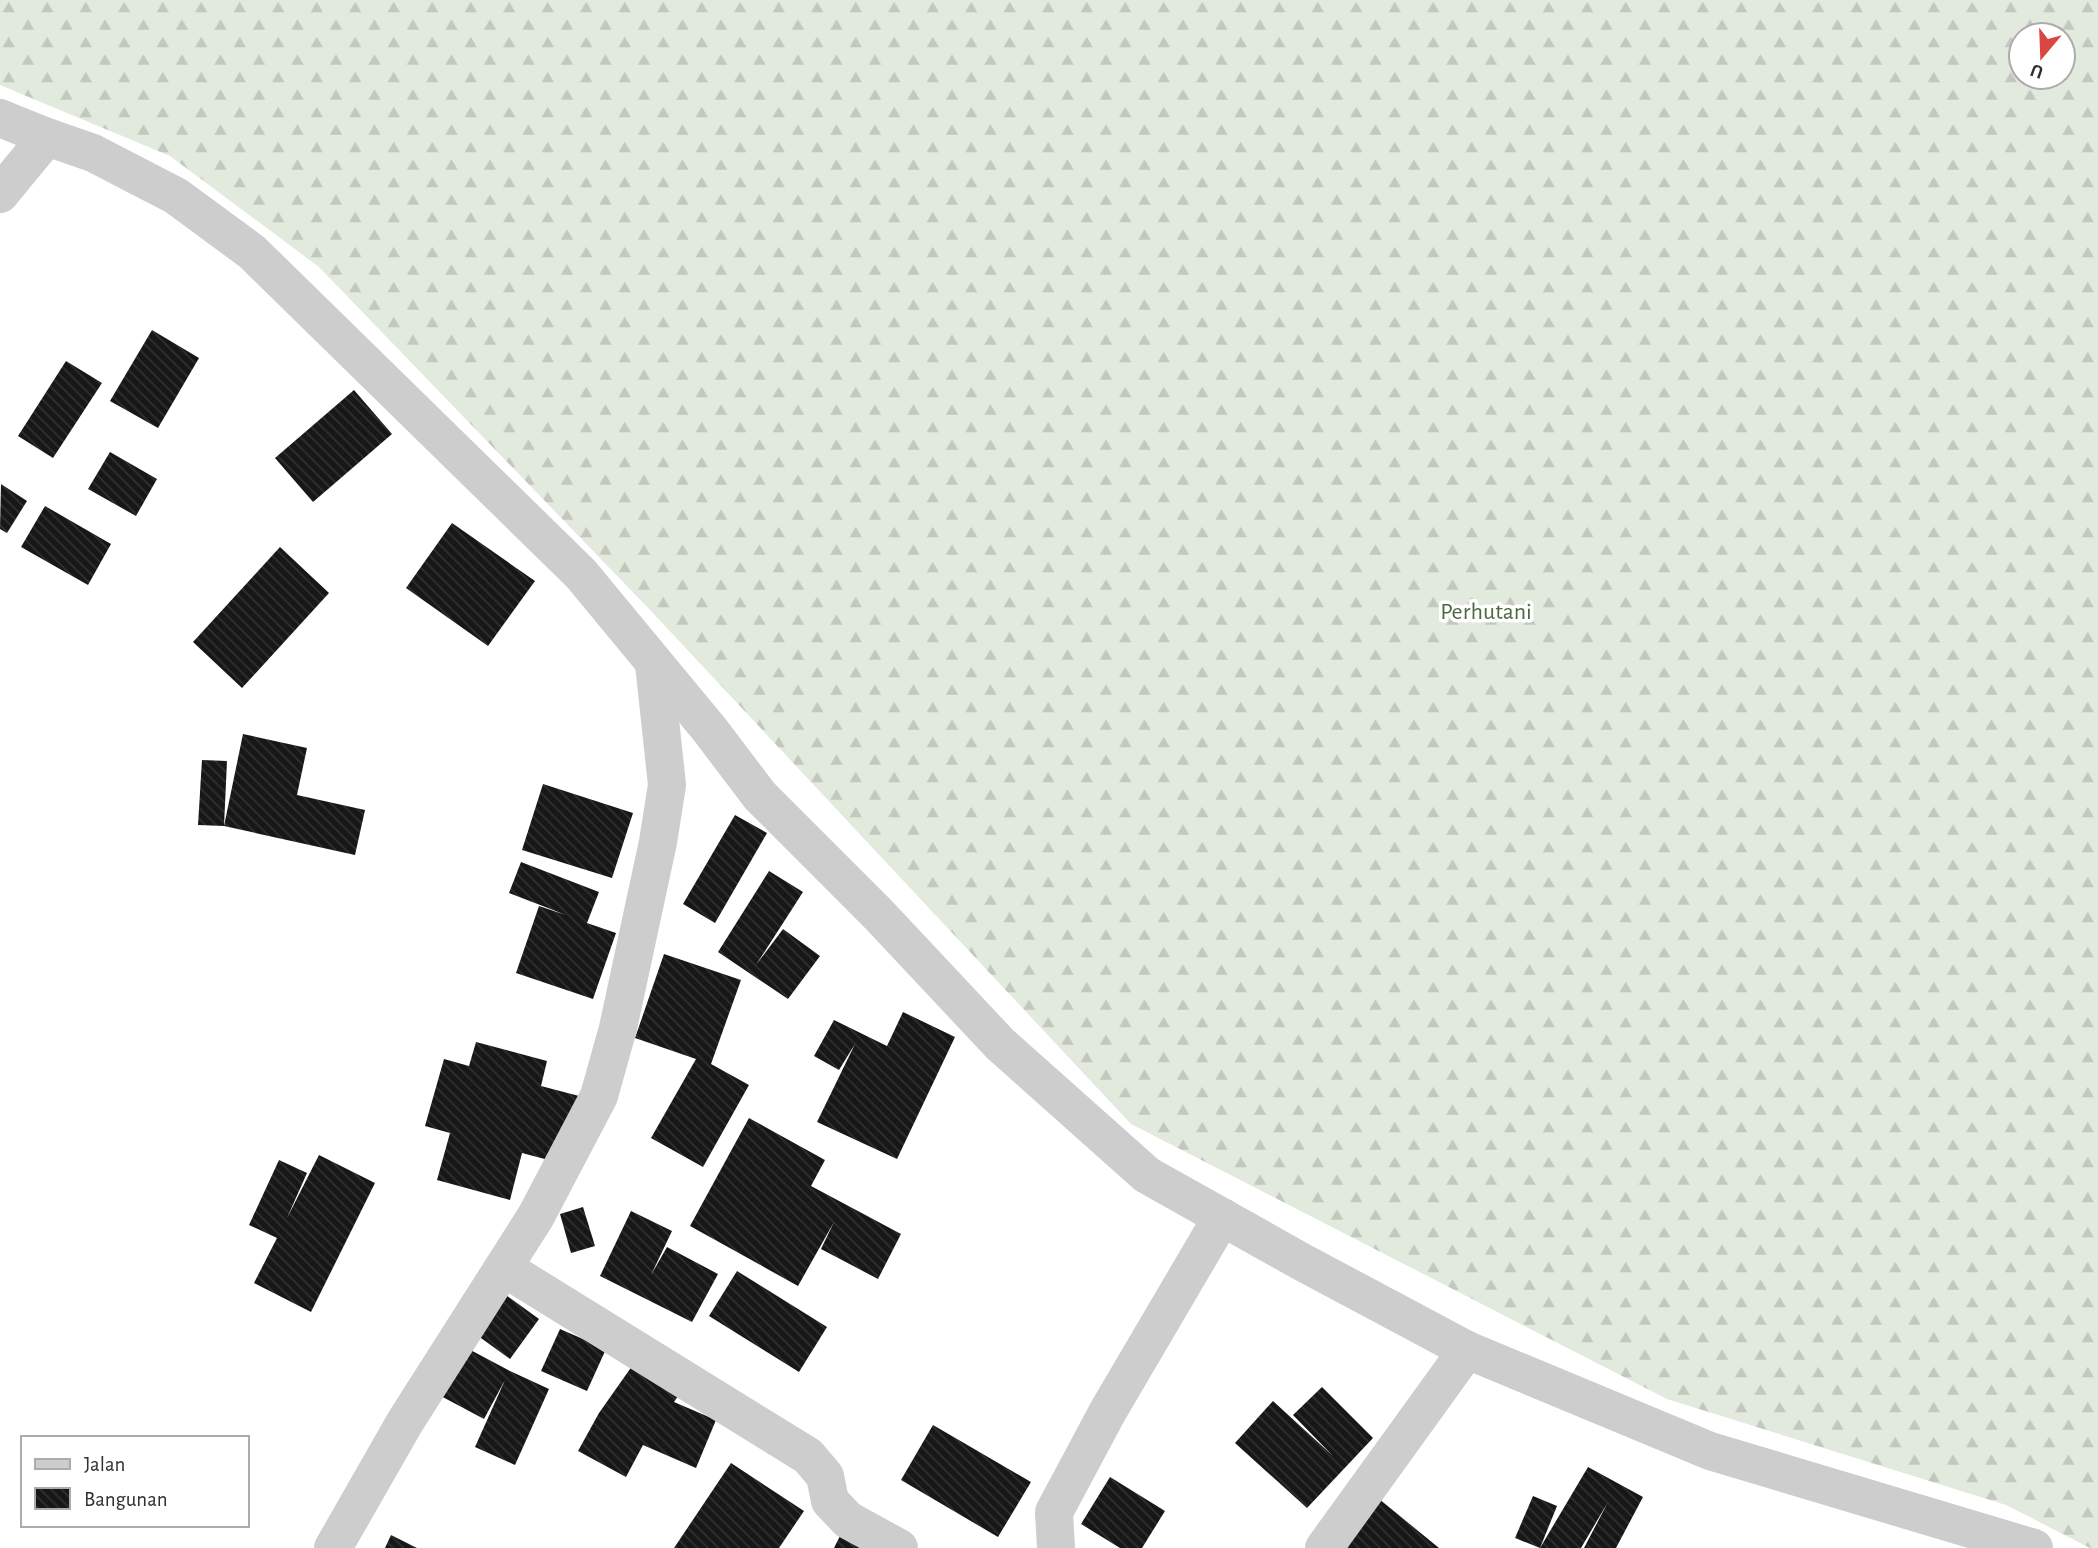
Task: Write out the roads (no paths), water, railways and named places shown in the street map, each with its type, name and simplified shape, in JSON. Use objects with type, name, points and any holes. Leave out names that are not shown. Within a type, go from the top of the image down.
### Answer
[{"type":"street","points":[[0,118],[93,153],[176,196],[252,252],[581,574],[710,730],[760,796],[879,915],[1000,1044],[1147,1175],[1467,1350],[1710,1451],[2034,1548]]},
{"type":"street","points":[[0,194],[47,137]]},
{"type":"street","points":[[334,1548],[405,1422],[536,1216],[599,1096],[618,1028],[658,842],[667,785],[654,664]]},
{"type":"street","points":[[1056,1548],[1054,1512],[1108,1411],[1223,1217]]},
{"type":"street","points":[[504,1268],[808,1456],[825,1476],[830,1501],[848,1520],[899,1548]]},
{"type":"street","points":[[1324,1548],[1467,1350]]},
{"type":"park label","name":"Perhutani","points":[[1486,611]]}]
